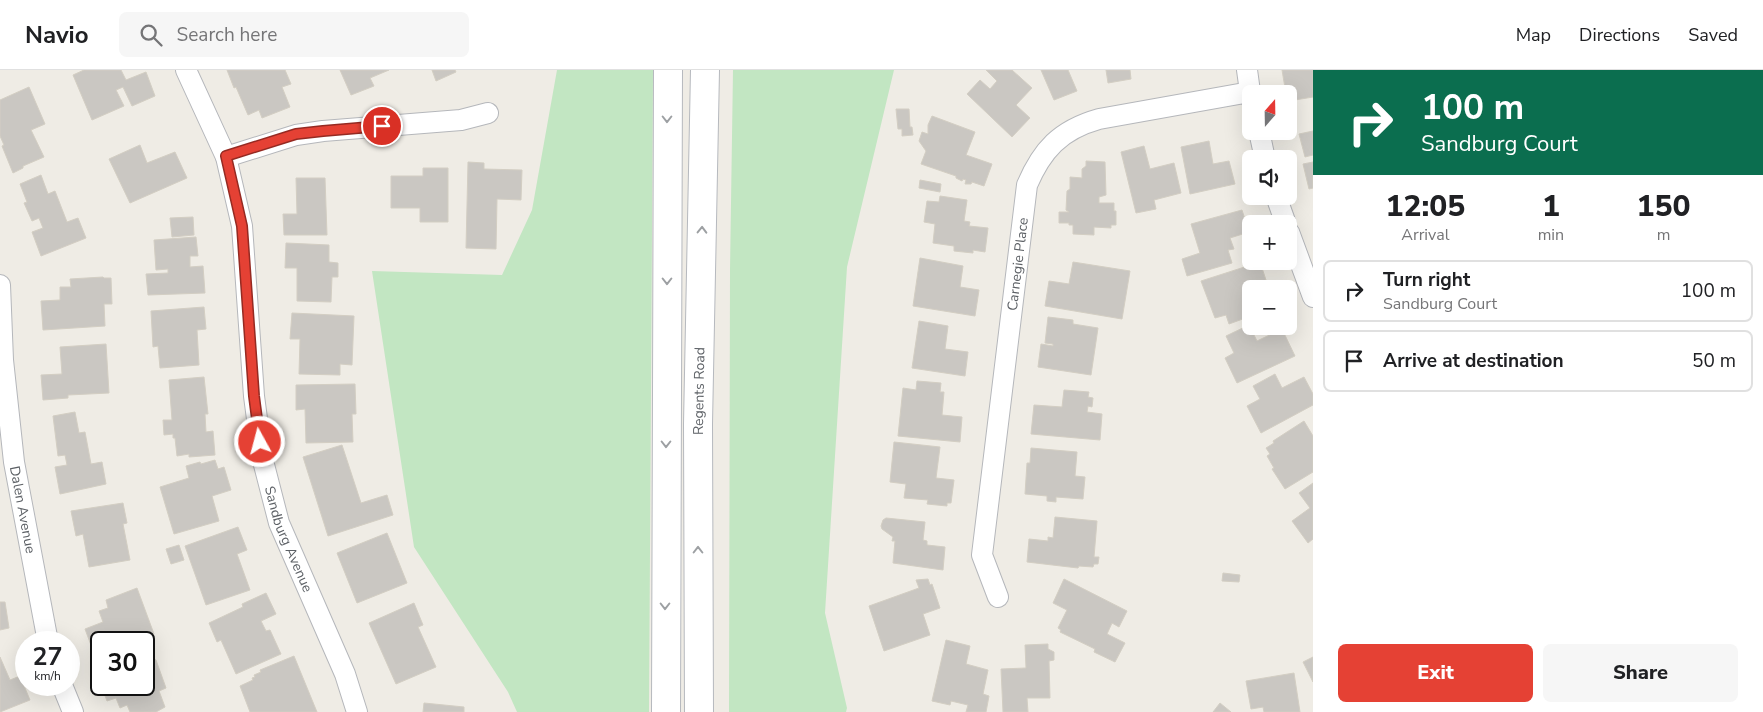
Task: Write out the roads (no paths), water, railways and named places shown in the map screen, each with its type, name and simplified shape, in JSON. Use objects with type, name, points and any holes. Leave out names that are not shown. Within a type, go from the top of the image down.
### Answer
[{"type":"main road","points":[[666,712],[668,70]]},
{"type":"main road","name":"Regents Road","points":[[700,712],[698,424],[705,70]]},
{"type":"street","name":"Sandburg Avenue","points":[[186,70],[226,156],[242,226],[254,396],[262,457],[279,524],[345,674],[357,712]]},
{"type":"street","points":[[1247,70],[1249,85]]},
{"type":"street","name":"Carnegie Place","points":[[998,597],[982,556],[1027,185],[1035,166],[1062,135],[1086,122],[1242,97]]},
{"type":"street","points":[[226,156],[296,134],[461,120],[488,113]]},
{"type":"street","points":[[1297,254],[1313,297]]},
{"type":"street","name":"Dalen Avenue","points":[[0,285],[7,460],[46,631]]},
{"type":"street","points":[[66,696],[73,712]]}]
